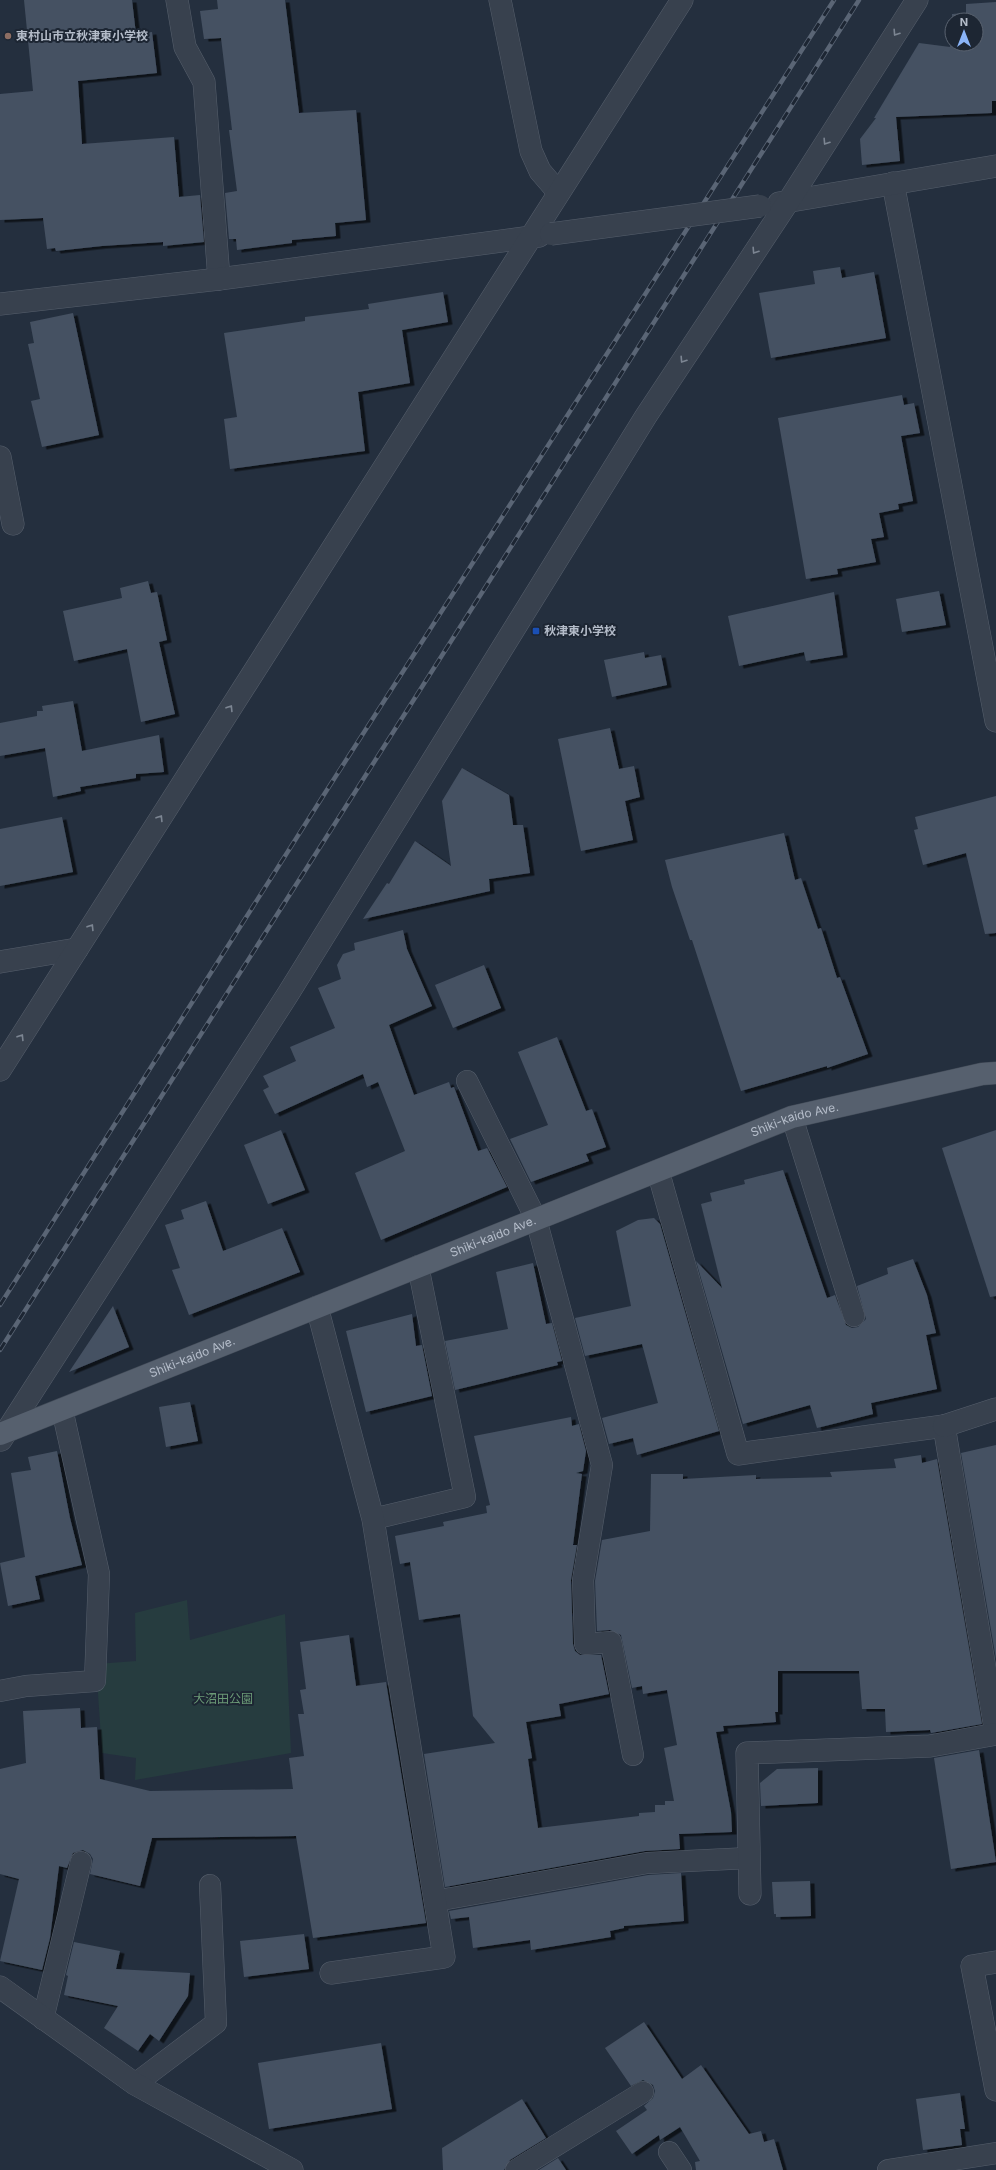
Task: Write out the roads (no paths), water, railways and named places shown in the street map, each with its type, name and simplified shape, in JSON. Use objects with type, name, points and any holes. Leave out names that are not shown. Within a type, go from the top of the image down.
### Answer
[{"type":"main road","name":"Shiki-kaido Ave.","points":[[2,1435],[62,1409],[792,1117],[982,1074],[996,1073]]},
{"type":"street","points":[[177,0],[185,47],[204,82],[219,279]]},
{"type":"street","points":[[500,0],[531,151],[540,171],[558,192]]},
{"type":"street","points":[[0,1070],[529,237],[682,0]]},
{"type":"street","points":[[2,1435],[288,994],[646,416],[788,202],[917,0]]},
{"type":"street","points":[[0,304],[219,279],[760,206],[996,166]]},
{"type":"street","points":[[894,183],[996,721]]},
{"type":"street","points":[[0,457],[13,524]]},
{"type":"street","points":[[0,962],[77,949]]},
{"type":"street","points":[[658,1171],[738,1454],[944,1426],[996,1409]]},
{"type":"street","points":[[317,1307],[373,1519],[444,1956],[331,1973]]},
{"type":"street","points":[[750,1894],[747,1753],[930,1746],[996,1734],[944,1426]]},
{"type":"street","points":[[996,1962],[972,1966],[996,2088]]},
{"type":"street","points":[[0,1987],[134,2084],[292,2170]]},
{"type":"lane","points":[[467,1081],[536,1219],[602,1465],[583,1580],[585,1644],[611,1642],[633,1755]]},
{"type":"lane","points":[[792,1117],[854,1316]]},
{"type":"lane","points":[[373,1519],[465,1497],[418,1266]]},
{"type":"lane","points":[[0,1691],[26,1686],[95,1681],[99,1574],[62,1409]]},
{"type":"lane","points":[[435,1901],[647,1863],[749,1858]]},
{"type":"lane","points":[[43,2019],[81,1862]]},
{"type":"lane","points":[[134,2084],[216,2023],[210,1884]]},
{"type":"lane","points":[[516,2170],[643,2092]]},
{"type":"lane","points":[[669,2152],[681,2170]]},
{"type":"lane","points":[[888,2170],[996,2153]]},
{"type":"railway","points":[[0,1305],[325,793],[834,0]]},
{"type":"railway","points":[[0,1350],[859,0]]},
{"type":"place","name":"東村山市立秋津東小学校","points":[[8,36]]},
{"type":"place","name":"秋津東小学校","points":[[536,631]]},
{"type":"park label","name":"大沼田公園","points":[[223,1699]]}]
